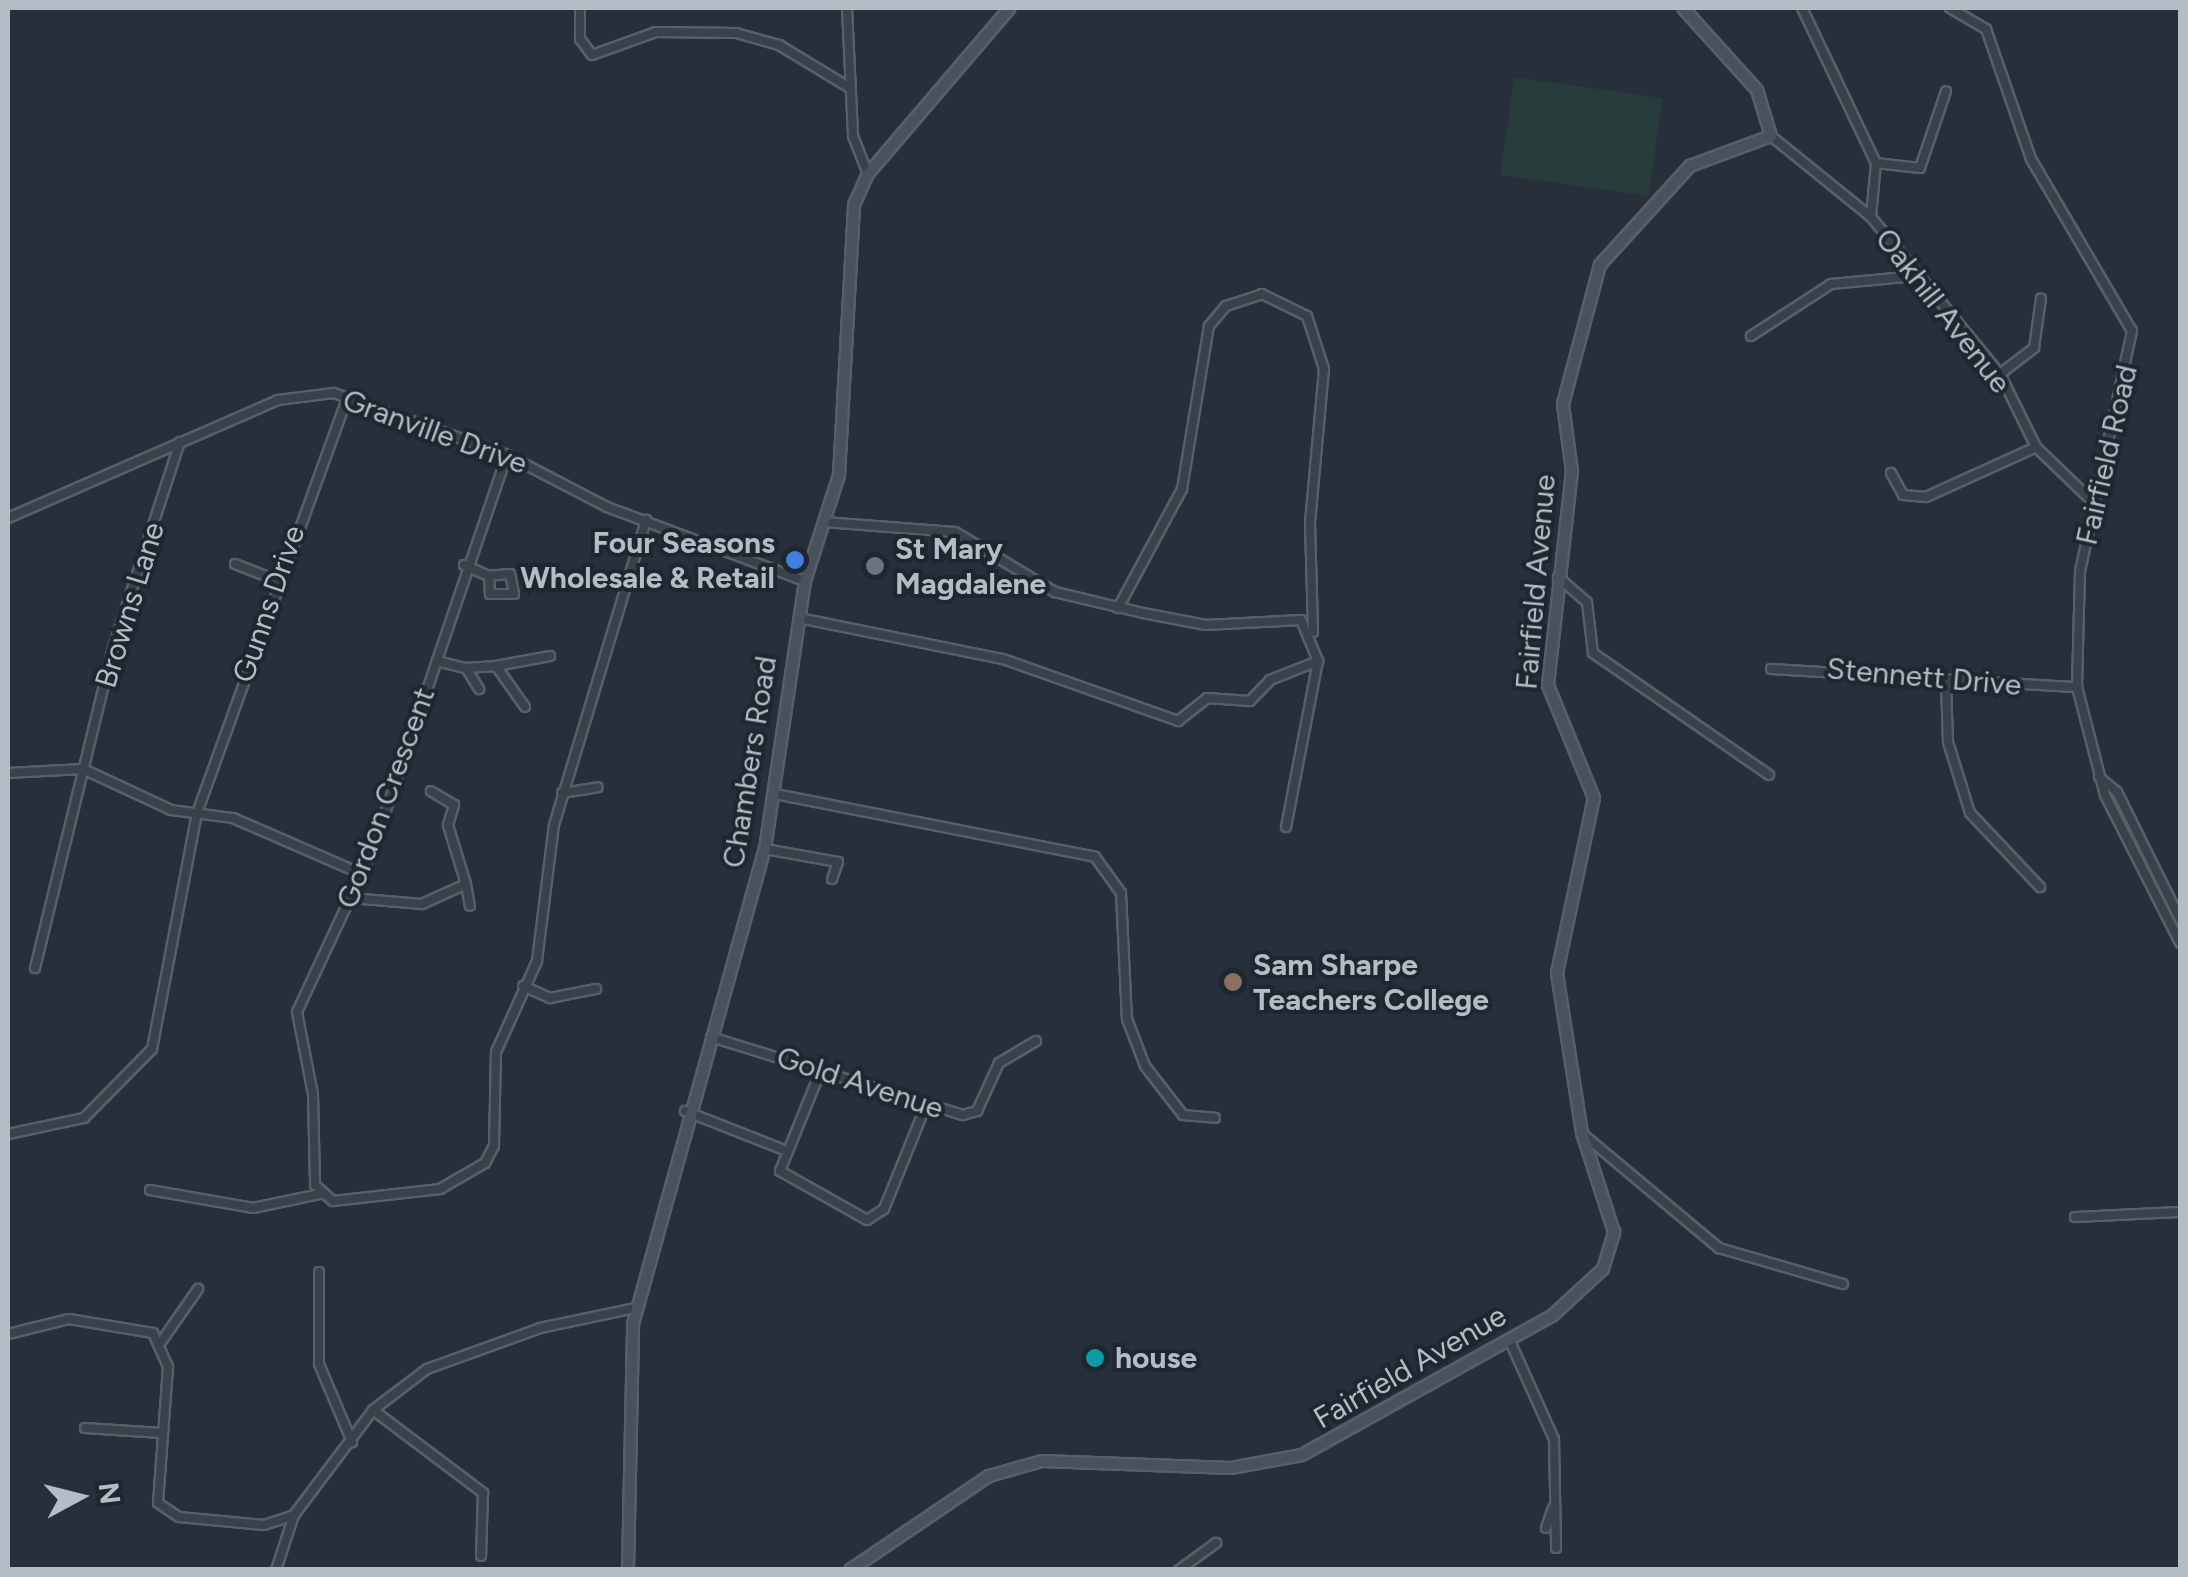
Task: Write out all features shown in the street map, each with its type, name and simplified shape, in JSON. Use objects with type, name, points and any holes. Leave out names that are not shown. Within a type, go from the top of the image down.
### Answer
[{"type":"street","points":[[580,8],[580,39],[592,56],[656,32],[736,32],[779,45],[850,88]]},
{"type":"street","points":[[847,8],[850,88],[868,174]]},
{"type":"street","name":"Chambers Road","points":[[628,1570],[636,1308],[686,1111],[765,849],[798,618],[846,427],[854,205],[868,174],[1010,8]]},
{"type":"street","points":[[1683,8],[1757,90],[1772,136]]},
{"type":"street","points":[[1802,8],[1876,163],[1870,217]]},
{"type":"street","name":"Fairfield Road","points":[[1950,8],[1986,29],[2030,159],[2132,331],[2094,502],[2076,610],[2077,687],[2100,778],[2180,943]]},
{"type":"street","points":[[1876,163],[1920,168],[1946,91]]},
{"type":"street","name":"Oakhill Avenue","points":[[1772,136],[1870,217],[2000,374],[2036,447],[2094,502]]},
{"type":"street","name":"Fairfield Avenue","points":[[850,1570],[989,1476],[1066,1457],[1232,1468],[1302,1455],[1563,1306],[1613,1252],[1610,1208],[1582,1132],[1557,973],[1594,798],[1551,706],[1558,578],[1572,471],[1563,404],[1588,291],[1690,166],[1772,136]]},
{"type":"street","points":[[1751,336],[1831,284],[1916,276]]},
{"type":"street","points":[[1118,608],[1182,489],[1208,326],[1226,306],[1262,294],[1307,316],[1324,369],[1310,523],[1313,632],[1318,661],[1286,827]]},
{"type":"street","points":[[2000,374],[2034,348],[2041,298]]},
{"type":"street","name":"Granville Drive","points":[[8,518],[278,400],[348,396],[507,455],[646,520],[805,582]]},
{"type":"street","name":"Gunns Drive","points":[[8,1134],[84,1118],[152,1049],[197,814],[276,580],[348,396]]},
{"type":"street","name":"Browns Lane","points":[[35,968],[83,768],[180,442]]},
{"type":"street","points":[[1891,473],[1903,495],[1926,497],[2036,447]]},
{"type":"street","name":"Gordon Crescent","points":[[320,1194],[297,1012],[362,874],[437,661],[464,565],[507,455]]},
{"type":"street","points":[[150,1190],[253,1208],[320,1194],[332,1202],[408,1197],[484,1163],[494,1146],[496,1052],[536,961],[562,793],[646,520]]},
{"type":"street","points":[[824,522],[955,532],[1055,592],[1118,608],[1206,625],[1301,620],[1313,632]]},
{"type":"street","points":[[235,564],[276,580]]},
{"type":"street","points":[[464,565],[489,576]]},
{"type":"street","points":[[1558,578],[1587,602],[1593,652],[1769,776]]},
{"type":"street","points":[[798,618],[1003,658],[1178,721],[1206,698],[1250,702],[1270,680],[1318,661]]},
{"type":"street","points":[[437,661],[466,668],[550,656]]},
{"type":"street","points":[[496,666],[525,707]]},
{"type":"street","name":"Stennett Drive","points":[[1771,669],[1849,667],[1946,684],[2077,687]]},
{"type":"street","points":[[466,668],[479,689]]},
{"type":"street","points":[[1946,684],[1948,742],[1970,813],[2040,887]]},
{"type":"street","points":[[8,773],[83,768],[197,814],[233,818],[362,874]]},
{"type":"street","name":"Fairfield Road","points":[[2100,778],[2123,804],[2180,920]]},
{"type":"street","points":[[562,793],[598,787]]},
{"type":"street","points":[[430,790],[454,805],[448,825],[470,906]]},
{"type":"street","points":[[775,794],[1095,857],[1121,893],[1127,1019],[1144,1066],[1183,1114],[1215,1118]]},
{"type":"street","points":[[765,849],[838,862],[832,879]]},
{"type":"street","points":[[350,898],[422,904],[466,884]]},
{"type":"street","points":[[523,986],[550,998],[596,989]]},
{"type":"street","name":"Gold Avenue","points":[[708,1036],[926,1105],[977,1111],[999,1063],[1036,1040]]},
{"type":"street","points":[[821,1070],[782,1150],[785,1181],[876,1218],[926,1105]]},
{"type":"street","points":[[686,1111],[782,1150]]},
{"type":"street","points":[[1582,1132],[1719,1248],[1843,1284]]},
{"type":"street","points":[[2075,1217],[2180,1212]]},
{"type":"street","points":[[319,1272],[320,1364],[352,1442]]},
{"type":"street","points":[[198,1289],[161,1342],[161,1433],[155,1495],[171,1514],[264,1525],[294,1515]]},
{"type":"street","points":[[276,1570],[294,1515],[373,1410],[428,1369],[483,1345],[636,1308]]},
{"type":"street","points":[[8,1334],[83,1320],[142,1327],[161,1342]]},
{"type":"street","points":[[1508,1339],[1548,1413],[1556,1548]]},
{"type":"street","points":[[373,1410],[483,1494],[481,1556]]},
{"type":"street","points":[[86,1428],[161,1433]]},
{"type":"street","points":[[1546,1528],[1553,1508]]},
{"type":"street","points":[[1179,1570],[1216,1542]]},
{"type":"green space","points":[[1514,77],[1663,98],[1649,196],[1500,175]]},
{"type":"place","name":"Four Seasons Wholesale & Retail","points":[[795,560]]},
{"type":"place","name":"St Mary Magdalene","points":[[875,566]]},
{"type":"place","name":"Sam Sharpe Teachers College","points":[[1233,982]]},
{"type":"place","name":"house","points":[[1095,1358]]}]
